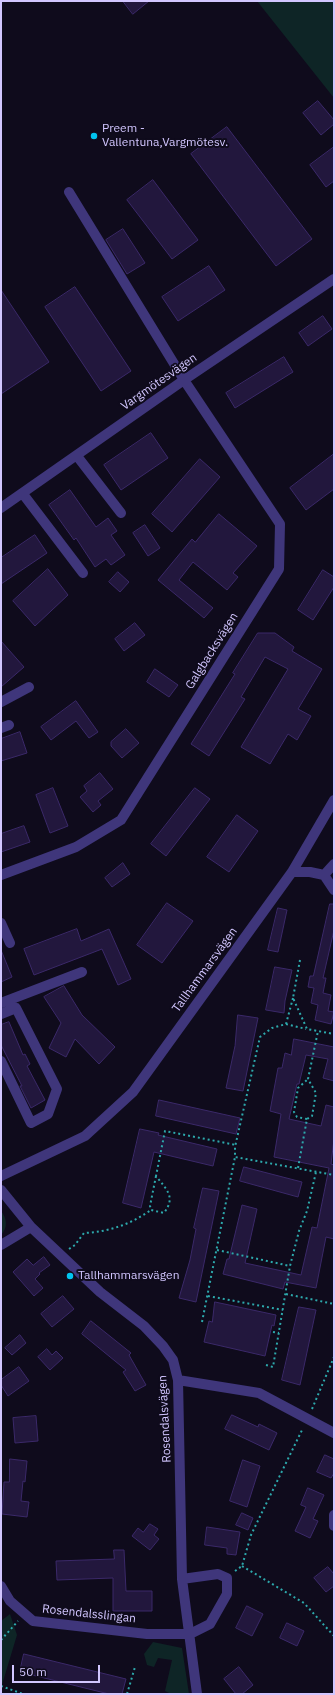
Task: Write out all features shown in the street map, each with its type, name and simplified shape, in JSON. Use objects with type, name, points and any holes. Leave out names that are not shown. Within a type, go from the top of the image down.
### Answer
[{"type":"street","name":"Galgbacksvägen","points":[[1,875],[76,847],[121,820],[279,568],[280,524],[184,380],[69,192]]},
{"type":"street","name":"Vargmötesvägen","points":[[1,508],[184,380],[334,279]]},
{"type":"street","points":[[77,456],[122,513]]},
{"type":"street","points":[[23,494],[83,573]]},
{"type":"street","points":[[1,702],[29,687]]},
{"type":"street","name":"Tallhammarsvägen","points":[[1,1176],[85,1136],[133,1092],[292,872],[334,800]]},
{"type":"street","points":[[324,875],[334,864]]},
{"type":"street","points":[[292,872],[310,872],[324,875],[334,890]]},
{"type":"street","points":[[1,923],[10,943]]},
{"type":"street","points":[[1,1003],[82,972]]},
{"type":"street","points":[[1,1014],[16,1008],[57,1089],[48,1114],[31,1123],[1,1061]]},
{"type":"street","name":"Rosendalsvägen","points":[[1,1190],[31,1226],[100,1292],[144,1326],[173,1360],[178,1380],[182,1579],[197,1694]]},
{"type":"street","points":[[1,1245],[31,1226]]},
{"type":"street","points":[[178,1380],[259,1394],[308,1418],[334,1433]]},
{"type":"street","points":[[334,1515],[334,1526]]},
{"type":"street","points":[[182,1579],[218,1574],[227,1578],[228,1594],[210,1624],[190,1634]]},
{"type":"street","name":"Rosendalsslingan","points":[[1,1586],[10,1602],[33,1621],[147,1634],[190,1634]]},
{"type":"path","points":[[286,1024],[293,998],[300,960]]},
{"type":"path","points":[[293,998],[307,1029]]},
{"type":"path","points":[[202,1322],[236,1145],[260,1037],[272,1028],[286,1024],[334,1034]]},
{"type":"path","points":[[308,1080],[316,1093],[312,1116],[306,1119],[297,1117],[294,1112],[298,1088],[308,1080],[318,1031]]},
{"type":"path","points":[[298,1169],[306,1119]]},
{"type":"path","points":[[152,1210],[150,1206],[165,1131],[236,1145]]},
{"type":"path","points":[[235,1156],[334,1175]]},
{"type":"path","points":[[266,1365],[272,1367],[290,1266],[299,1231],[307,1211],[316,1172]]},
{"type":"path","points":[[60,1254],[75,1245],[84,1233],[97,1232],[123,1226],[152,1210],[164,1213],[170,1205],[169,1192],[156,1176]]},
{"type":"path","points":[[217,1250],[290,1266]]},
{"type":"path","points":[[286,1294],[334,1304]]},
{"type":"path","points":[[208,1296],[283,1310]]},
{"type":"path","points":[[273,1332],[279,1333]]},
{"type":"path","points":[[227,1578],[242,1566],[251,1535],[308,1418],[334,1357]]},
{"type":"path","points":[[242,1566],[304,1603],[334,1636]]},
{"type":"path","points":[[1,1640],[24,1614]]},
{"type":"path","points":[[127,1694],[135,1667]]},
{"type":"path","points":[[1,1686],[23,1694]]},
{"type":"green space","points":[[257,1],[334,1],[334,98]]},
{"type":"green space","points":[[1,1211],[5,1217],[6,1226],[1,1235]]},
{"type":"green space","points":[[10,1614],[17,1635],[1,1688],[1,1621]]},
{"type":"green space","points":[[153,1642],[182,1648],[189,1694],[171,1694],[165,1691],[172,1660],[158,1658],[154,1667],[147,1665],[144,1654]]},
{"type":"building","points":[[123,1],[149,1],[133,14]]},
{"type":"building","points":[[318,101],[334,120],[334,124],[321,135],[303,113]]},
{"type":"building","points":[[227,127],[312,239],[276,266],[191,154]]},
{"type":"building","points":[[334,147],[334,181],[326,187],[310,165]]},
{"type":"building","points":[[153,180],[198,240],[172,259],[127,200]]},
{"type":"building","points":[[123,229],[145,263],[127,274],[106,240]]},
{"type":"building","points":[[209,266],[225,290],[178,321],[162,297]]},
{"type":"building","points":[[75,287],[131,371],[101,391],[45,307]]},
{"type":"building","points":[[1,290],[49,362],[1,394]]},
{"type":"building","points":[[323,316],[332,329],[308,346],[299,333]]},
{"type":"building","points":[[284,357],[293,372],[235,408],[226,393]]},
{"type":"building","points":[[151,433],[168,458],[121,490],[104,465]]},
{"type":"building","points":[[334,454],[334,489],[306,510],[290,488]]},
{"type":"building","points":[[200,459],[220,477],[172,532],[152,514]]},
{"type":"building","points":[[70,490],[96,527],[108,518],[117,531],[111,535],[125,555],[111,565],[106,559],[95,567],[76,538],[74,540],[49,505]]},
{"type":"building","points":[[219,514],[257,546],[233,573],[238,577],[227,590],[193,562],[179,580],[213,608],[204,618],[158,580],[192,539],[195,542]]},
{"type":"building","points":[[145,525],[160,548],[148,556],[133,533]]},
{"type":"building","points":[[35,535],[47,553],[1,584],[1,558]]},
{"type":"building","points":[[48,569],[68,595],[35,626],[13,601]]},
{"type":"building","points":[[323,570],[334,577],[334,587],[313,620],[298,610]]},
{"type":"building","points":[[118,572],[129,582],[120,592],[109,582]]},
{"type":"building","points":[[135,623],[145,635],[124,651],[115,639]]},
{"type":"building","points":[[258,633],[275,633],[294,647],[292,651],[322,669],[298,709],[311,716],[297,740],[288,734],[270,764],[241,747],[288,669],[265,657],[241,697],[245,699],[209,756],[191,744],[235,674],[233,673]]},
{"type":"building","points":[[1,641],[24,667],[1,687]]},
{"type":"building","points":[[155,669],[178,685],[169,697],[147,682]]},
{"type":"building","points":[[76,701],[98,732],[89,738],[76,721],[51,740],[41,727]]},
{"type":"building","points":[[126,729],[139,743],[122,758],[111,746],[111,742]]},
{"type":"building","points":[[20,732],[27,753],[1,761],[1,739]]},
{"type":"building","points":[[100,773],[113,789],[98,801],[101,805],[93,812],[80,797],[87,791],[84,786]]},
{"type":"building","points":[[53,788],[68,826],[50,833],[36,795]]},
{"type":"building","points":[[195,788],[210,799],[166,856],[151,844]]},
{"type":"building","points":[[237,815],[258,831],[229,872],[207,857]]},
{"type":"building","points":[[24,826],[30,842],[1,852],[1,834]]},
{"type":"building","points":[[123,863],[130,874],[112,887],[105,878]]},
{"type":"building","points":[[167,903],[193,921],[162,963],[137,945]]},
{"type":"building","points":[[330,904],[334,904],[334,930],[323,978],[326,978],[323,993],[331,995],[328,1011],[334,1012],[331,1024],[315,1020],[318,1005],[311,1003],[314,988],[308,987],[310,976],[313,976]]},
{"type":"building","points":[[278,908],[287,910],[278,952],[268,950]]},
{"type":"building","points":[[77,929],[81,941],[109,929],[131,979],[118,985],[102,949],[34,975],[24,949]]},
{"type":"building","points":[[1,950],[12,977],[1,982]]},
{"type":"building","points":[[275,967],[292,970],[285,1001],[284,1013],[266,1010]]},
{"type":"building","points":[[64,986],[82,1015],[115,1047],[99,1064],[75,1039],[66,1057],[49,1048],[61,1023],[44,997]]},
{"type":"building","points":[[238,1015],[258,1018],[243,1091],[226,1088],[235,1046]]},
{"type":"building","points":[[9,1022],[23,1055],[25,1054],[30,1064],[27,1066],[45,1100],[31,1108],[20,1086],[22,1086],[1,1045],[1,1025]]},
{"type":"building","points":[[294,1039],[334,1047],[334,1081],[323,1078],[328,1059],[306,1055],[299,1084],[297,1084],[289,1119],[321,1126],[326,1105],[334,1107],[334,1139],[331,1164],[334,1165],[334,1239],[326,1237],[316,1288],[285,1282],[283,1289],[223,1274],[227,1259],[229,1259],[242,1205],[257,1209],[245,1263],[301,1275],[312,1227],[317,1228],[329,1168],[274,1157],[281,1114],[270,1111],[278,1068],[282,1068],[285,1053],[291,1055]]},
{"type":"building","points":[[159,1100],[240,1118],[236,1134],[156,1116]]},
{"type":"building","points":[[140,1129],[159,1133],[158,1135],[217,1149],[213,1166],[154,1152],[141,1208],[123,1203]]},
{"type":"building","points":[[244,1167],[302,1182],[298,1197],[240,1181]]},
{"type":"building","points":[[203,1188],[219,1191],[196,1302],[179,1298],[190,1260],[196,1229],[194,1228]]},
{"type":"building","points":[[44,1257],[50,1265],[39,1273],[40,1274],[35,1279],[43,1288],[34,1296],[13,1272],[27,1259],[33,1265]]},
{"type":"building","points":[[63,1296],[74,1309],[52,1327],[41,1314]]},
{"type":"building","points":[[215,1302],[276,1315],[274,1326],[272,1325],[265,1356],[204,1342],[209,1321],[212,1322]]},
{"type":"building","points":[[299,1307],[316,1310],[300,1385],[282,1380]]},
{"type":"building","points":[[91,1321],[131,1353],[129,1355],[146,1385],[135,1391],[123,1372],[126,1370],[82,1334]]},
{"type":"building","points":[[20,1335],[26,1343],[12,1355],[5,1348]]},
{"type":"building","points":[[47,1349],[52,1355],[56,1351],[63,1358],[50,1370],[38,1357]]},
{"type":"building","points":[[19,1367],[29,1381],[8,1396],[1,1385],[1,1380]]},
{"type":"building","points":[[232,1415],[258,1427],[259,1424],[277,1433],[269,1450],[225,1429]]},
{"type":"building","points":[[36,1416],[38,1441],[15,1443],[13,1418]]},
{"type":"building","points":[[325,1455],[334,1459],[334,1473],[331,1478],[317,1472]]},
{"type":"building","points":[[10,1459],[27,1461],[21,1501],[29,1502],[27,1517],[2,1514],[4,1482],[9,1482]]},
{"type":"building","points":[[243,1460],[260,1466],[247,1507],[230,1501]]},
{"type":"building","points":[[308,1488],[324,1495],[313,1519],[318,1521],[310,1538],[295,1531],[306,1507],[301,1505]]},
{"type":"building","points":[[242,1513],[253,1518],[248,1530],[236,1525]]},
{"type":"building","points":[[150,1524],[158,1529],[154,1535],[159,1539],[150,1550],[132,1536],[138,1528],[143,1532]]},
{"type":"building","points":[[207,1527],[240,1532],[236,1555],[227,1554],[227,1548],[205,1545]]},
{"type":"building","points":[[114,1550],[124,1550],[126,1591],[152,1591],[152,1611],[113,1611],[113,1578],[57,1580],[56,1561],[114,1559]]},
{"type":"building","points":[[328,1567],[334,1574],[334,1586],[326,1592],[314,1578]]},
{"type":"building","points":[[247,1606],[263,1614],[252,1636],[236,1628]]},
{"type":"building","points":[[287,1623],[304,1631],[297,1646],[280,1638]]},
{"type":"building","points":[[24,1654],[126,1679],[122,1694],[109,1694],[20,1672]]},
{"type":"building","points":[[239,1667],[253,1685],[242,1694],[236,1694],[224,1679]]},
{"type":"place","name":"Preem - Vallentuna,Vargmötesv.","points":[[94,136]]},
{"type":"place","name":"Tallhammarsvägen","points":[[70,1276]]}]
